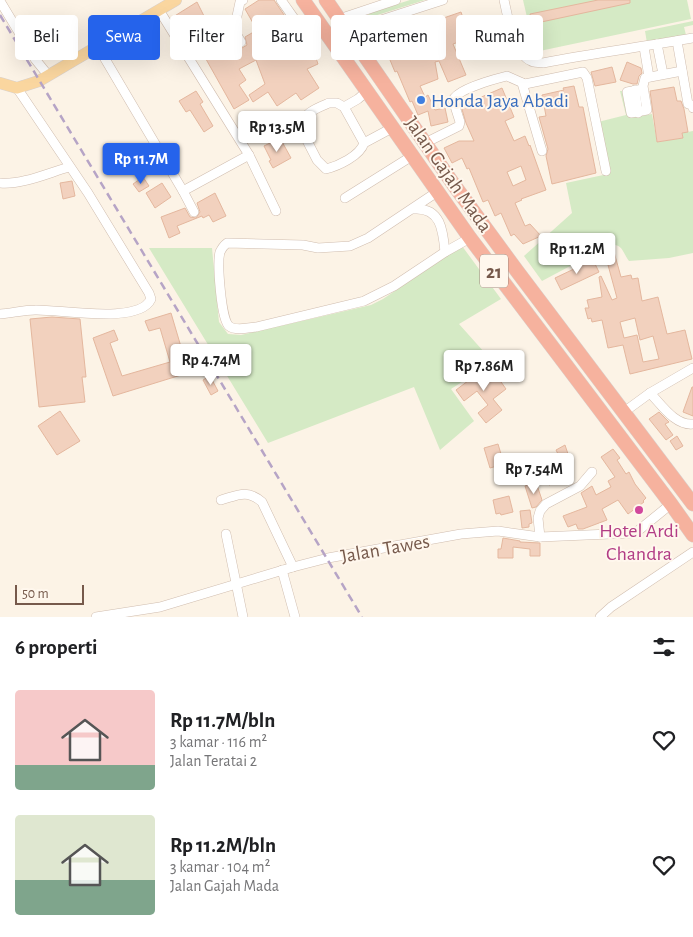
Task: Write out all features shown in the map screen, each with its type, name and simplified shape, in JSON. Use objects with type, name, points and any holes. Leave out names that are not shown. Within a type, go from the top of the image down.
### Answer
[{"type":"highway","name":"Jalan Gajah Mada","points":[[303,0],[314,15]]},
{"type":"highway","name":"Jalan Gajah Mada","points":[[326,0],[336,15]]},
{"type":"highway","name":"Jalan Gajah Mada","points":[[321,25],[470,238],[693,535]]},
{"type":"highway","name":"Jalan Gajah Mada","points":[[367,60],[517,271],[693,504]]},
{"type":"highway","points":[[566,366],[580,355]]},
{"type":"main road","points":[[151,15],[176,0]]},
{"type":"main road","points":[[0,82],[17,88],[39,81],[88,53]]},
{"type":"street","points":[[237,15],[240,2],[243,0]]},
{"type":"street","points":[[281,0],[292,15]]},
{"type":"street","points":[[351,15],[396,0]]},
{"type":"street","points":[[397,15],[444,0]]},
{"type":"street","points":[[504,0],[514,40],[530,61],[543,62],[693,38]]},
{"type":"street","points":[[0,1],[35,59],[48,75]]},
{"type":"street","points":[[159,10],[249,156],[276,211]]},
{"type":"street","points":[[676,41],[688,104],[692,105],[693,108]]},
{"type":"street","points":[[657,44],[662,74]]},
{"type":"street","points":[[644,46],[649,77]]},
{"type":"street","points":[[106,60],[194,212]]},
{"type":"street","points":[[639,90],[627,93],[630,113],[647,110],[639,90],[645,78],[682,71]]},
{"type":"street","points":[[426,143],[459,126],[460,122],[453,100],[457,94],[507,76],[522,83],[530,83],[581,72],[585,74],[606,171]]},
{"type":"street","points":[[522,83],[542,151]]},
{"type":"street","points":[[0,314],[35,310],[102,314],[125,313],[147,305],[150,299],[149,293],[88,193],[17,88]]},
{"type":"street","points":[[344,107],[367,91]]},
{"type":"street","points":[[364,143],[344,107],[337,103],[329,103],[303,117],[300,127],[316,160],[326,168],[349,158],[362,148],[364,143],[392,128]]},
{"type":"street","points":[[183,191],[249,156]]},
{"type":"street","points":[[345,198],[412,156]]},
{"type":"street","points":[[0,183],[7,184],[27,180],[69,166]]},
{"type":"street","points":[[437,192],[368,238],[350,246],[318,248],[303,245],[227,243],[223,246],[218,265],[227,324],[231,328],[240,329],[256,327],[364,301],[394,286],[445,252],[470,238]]},
{"type":"street","points":[[414,209],[425,208],[433,213],[440,222],[445,252]]},
{"type":"street","points":[[624,412],[650,393],[693,368]]},
{"type":"street","points":[[650,393],[672,416],[688,425],[693,424]]},
{"type":"street","points":[[540,537],[538,518],[540,510],[546,504],[580,486],[592,472]]},
{"type":"street","points":[[221,500],[244,494],[254,495],[262,502],[293,566]]},
{"type":"street","name":"Jalan Tawes","points":[[96,617],[160,607],[293,566],[356,552],[461,534],[498,531],[540,537],[633,533],[640,530],[671,504]]},
{"type":"street","points":[[226,534],[243,617]]},
{"type":"street","points":[[600,617],[611,607],[693,552]]},
{"type":"street","points":[[282,570],[295,617]]},
{"type":"green space","points":[[410,0],[425,0],[377,15],[368,15],[369,13]]},
{"type":"green space","points":[[523,0],[687,0],[691,19],[543,50],[543,15],[526,15]]},
{"type":"green space","points":[[693,21],[693,25],[684,27],[686,35],[647,43],[645,31]]},
{"type":"green space","points":[[620,91],[624,91],[630,118],[652,114],[657,142],[683,138],[682,133],[693,131],[693,253],[669,258],[629,261],[622,249],[615,245],[589,256],[542,281],[524,256],[572,213],[566,183],[608,174],[598,122],[626,115]]},
{"type":"green space","points":[[462,246],[501,299],[459,324],[493,362],[451,389],[474,421],[440,450],[414,387],[268,443],[149,248],[212,248],[219,322],[228,334],[241,335],[371,305]]},
{"type":"building","points":[[259,0],[274,0],[284,15],[252,15],[252,21],[245,9]]},
{"type":"building","points":[[598,0],[630,0],[630,3],[543,22],[543,15],[530,14]]},
{"type":"building","points":[[197,2],[204,15],[176,15]]},
{"type":"building","points":[[461,12],[462,15],[456,15],[456,43],[453,44],[456,51],[456,60],[460,60],[466,75],[448,82],[439,61],[435,62],[438,79],[420,86],[425,97],[428,95],[435,110],[445,108],[448,122],[431,126],[428,111],[418,115],[390,60],[446,60],[446,17]]},
{"type":"building","points":[[252,33],[252,60],[256,60],[239,69],[246,80],[239,85],[249,100],[234,109],[206,60],[242,60],[242,48],[247,45],[245,37]]},
{"type":"building","points":[[256,60],[317,60],[318,64],[307,69],[319,88],[301,100],[296,93],[277,106],[268,92],[253,102],[249,95],[265,84]]},
{"type":"building","points":[[627,62],[641,68],[642,73],[637,84],[620,80]]},
{"type":"building","points":[[612,67],[616,82],[595,86],[591,72]]},
{"type":"building","points":[[574,86],[579,107],[583,107],[596,173],[552,184],[546,156],[548,149],[539,117],[546,116],[542,95]]},
{"type":"building","points":[[674,87],[677,101],[681,101],[684,109],[688,132],[682,133],[683,138],[657,142],[650,91]]},
{"type":"building","points":[[502,88],[514,117],[505,121],[514,141],[525,136],[546,190],[515,203],[525,226],[530,224],[541,236],[523,244],[514,234],[511,236],[501,213],[495,216],[488,200],[483,202],[469,168],[467,169],[462,158],[452,163],[444,148],[459,141],[474,141],[461,106]],"holes":[[[521,166],[526,180],[513,186],[507,172]]]},
{"type":"building","points":[[196,91],[203,102],[200,104],[213,126],[204,132],[190,110],[186,112],[179,101]]},
{"type":"building","points":[[280,138],[291,158],[273,168],[264,146]]},
{"type":"building","points":[[143,177],[149,186],[139,192],[133,184]]},
{"type":"building","points":[[72,181],[75,196],[63,199],[60,183]]},
{"type":"building","points":[[162,183],[171,197],[155,208],[146,193]]},
{"type":"building","points":[[215,193],[226,216],[213,222],[209,215],[203,218],[202,216],[177,226],[180,233],[169,238],[161,217],[185,208],[190,217],[196,218],[200,212],[197,203]]},
{"type":"building","points":[[614,252],[621,277],[631,275],[632,279],[638,278],[642,301],[658,297],[667,334],[685,330],[692,359],[630,374],[623,345],[608,348],[602,320],[592,322],[591,318],[588,319],[585,308],[589,308],[587,300],[602,297],[599,277],[601,276],[612,300],[617,298],[605,254]],"holes":[[[635,318],[640,340],[653,336],[659,359],[643,362],[637,335],[624,338],[620,322]]]},
{"type":"building","points":[[593,260],[599,272],[561,290],[555,278]]},
{"type":"building","points":[[171,313],[184,357],[177,359],[181,375],[113,396],[93,338],[114,330],[118,340],[110,343],[122,376],[170,362],[160,328],[149,331],[145,321]]},
{"type":"building","points":[[52,317],[80,319],[86,377],[82,377],[85,402],[39,407],[30,319]]},
{"type":"building","points":[[489,365],[506,389],[493,399],[502,410],[486,423],[478,413],[488,405],[477,391],[464,401],[456,390]]},
{"type":"building","points":[[210,376],[218,391],[211,395],[203,380]]},
{"type":"building","points":[[693,387],[693,416],[683,412]]},
{"type":"building","points":[[60,411],[80,441],[57,455],[38,426]]},
{"type":"building","points":[[659,412],[669,422],[665,424],[673,435],[666,440],[649,419]]},
{"type":"building","points":[[677,436],[683,446],[676,450],[670,441]]},
{"type":"building","points":[[498,444],[504,464],[490,468],[484,448]]},
{"type":"building","points":[[565,445],[571,463],[556,469],[552,458],[559,456],[556,450]]},
{"type":"building","points":[[613,449],[620,458],[617,460],[626,474],[629,472],[635,484],[646,498],[644,502],[628,514],[618,500],[602,509],[607,520],[583,529],[578,529],[576,524],[568,527],[563,516],[587,507],[581,493],[592,486],[596,495],[611,487],[608,481],[615,477],[601,457]]},
{"type":"building","points":[[560,471],[563,480],[549,485],[546,475]]},
{"type":"building","points":[[536,482],[542,500],[536,507],[532,508],[525,486]]},
{"type":"building","points":[[509,496],[513,512],[501,515],[500,513],[496,514],[493,500]]},
{"type":"building","points":[[530,510],[532,523],[529,524],[529,527],[522,528],[520,511]]},
{"type":"building","points":[[503,538],[520,542],[540,543],[540,556],[530,556],[530,549],[513,547],[513,558],[498,558],[498,549],[501,549]]},
{"type":"railway","points":[[0,15],[362,617]]},
{"type":"place","name":"Honda Jaya Abadi","points":[[421,100]]},
{"type":"place","name":"Hotel Ardi Chandra","points":[[639,510]]}]
